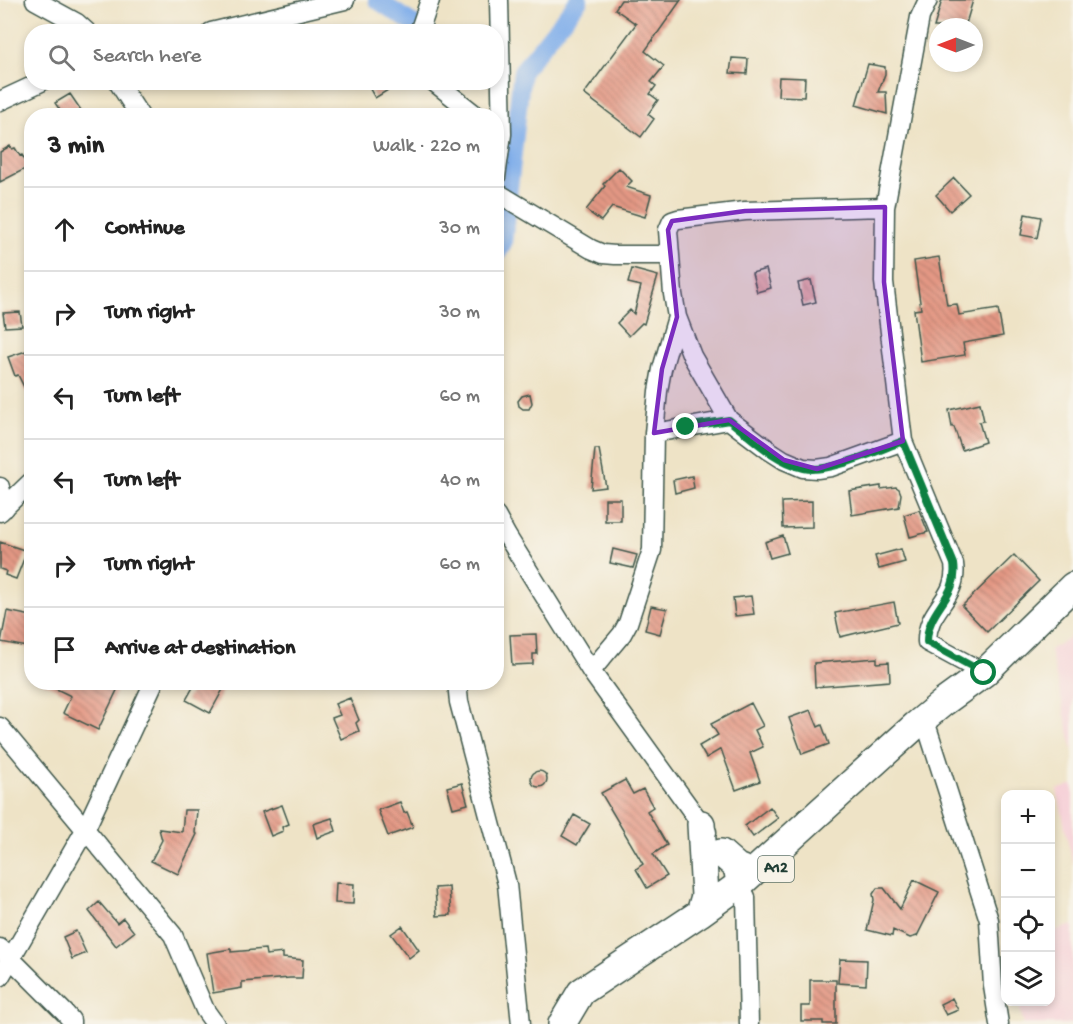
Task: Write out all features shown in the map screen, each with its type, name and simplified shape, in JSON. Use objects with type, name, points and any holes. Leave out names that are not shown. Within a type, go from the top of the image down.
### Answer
[{"type":"main road","name":"A12","points":[[563,1024],[581,992],[746,885],[927,730],[975,680],[1073,586]]},
{"type":"main road","name":"A12","points":[[563,1024],[586,1003],[684,942],[916,725],[975,680]]},
{"type":"main road","points":[[700,913],[705,896],[701,824]]},
{"type":"main road","points":[[720,853],[737,867],[746,885]]},
{"type":"street","points":[[35,0],[79,24]]},
{"type":"street","points":[[236,24],[288,7],[345,0]]},
{"type":"street","points":[[422,24],[430,0]]},
{"type":"street","points":[[499,0],[499,24]]},
{"type":"street","points":[[928,0],[920,8],[885,207],[884,282],[903,441],[954,564],[956,576],[953,586],[927,631],[927,642],[975,680]]},
{"type":"street","points":[[0,101],[24,90]]},
{"type":"street","points":[[123,90],[135,108]]},
{"type":"street","points":[[445,90],[467,108]]},
{"type":"street","points":[[499,90],[499,108]]},
{"type":"street","points":[[504,197],[603,254],[669,255]]},
{"type":"street","points":[[885,207],[746,211],[678,219],[672,221],[668,230],[669,255],[677,317],[692,356],[729,420],[770,452],[803,468],[817,469],[831,466],[903,441]]},
{"type":"street","points":[[591,671],[628,623],[652,550],[654,433],[662,369],[677,317]]},
{"type":"street","points":[[654,433],[729,420]]},
{"type":"street","points":[[0,487],[2,510]]},
{"type":"street","points":[[2,510],[24,489]]},
{"type":"street","points":[[504,531],[591,671],[720,853]]},
{"type":"street","points":[[0,977],[5,953],[85,830],[150,690]]},
{"type":"street","points":[[458,690],[507,884],[521,1024]]},
{"type":"street","points":[[0,727],[173,936],[205,1010],[215,1024]]},
{"type":"street","points":[[927,730],[989,920],[993,986],[999,1024]]},
{"type":"street","points":[[746,885],[749,1024]]},
{"type":"street","points":[[5,953],[65,1013],[71,1020],[71,1024]]},
{"type":"highlighted area","points":[[885,207],[884,282],[903,441],[817,469],[784,460],[729,420],[654,433],[662,369],[677,317],[668,230],[672,221],[745,211]]},
{"type":"shaded area","points":[[1073,635],[1073,751],[1050,650]]},
{"type":"shaded area","points":[[1073,784],[1073,865],[1057,790]]},
{"type":"shaded area","points":[[1073,925],[1073,1024],[1024,1024],[1019,1006],[1055,1006],[1055,931]]},
{"type":"building","points":[[621,0],[681,0],[645,51],[664,66],[651,82],[656,86],[650,94],[658,100],[648,114],[654,119],[641,137],[584,94],[636,24],[615,9]]},
{"type":"building","points":[[942,0],[973,0],[968,18],[937,18]]},
{"type":"building","points":[[732,58],[748,59],[747,74],[730,73]]},
{"type":"building","points":[[868,64],[885,67],[885,74],[878,92],[886,92],[887,114],[856,105]]},
{"type":"building","points":[[779,77],[805,78],[804,97],[778,96]]},
{"type":"building","points":[[370,90],[388,90],[375,98]]},
{"type":"building","points":[[70,94],[80,108],[58,108],[55,103]]},
{"type":"building","points":[[10,146],[12,149],[15,148],[24,158],[24,170],[0,182],[0,152]]},
{"type":"building","points":[[619,168],[632,181],[626,187],[651,195],[645,217],[612,207],[601,221],[586,210],[605,186],[603,184]]},
{"type":"building","points":[[954,178],[969,194],[950,211],[936,195]]},
{"type":"building","points":[[1025,214],[1041,217],[1037,238],[1021,235]]},
{"type":"building","points":[[939,257],[947,305],[957,304],[959,315],[998,309],[1003,336],[963,343],[965,355],[921,362],[914,310],[921,309],[914,261]]},
{"type":"building","points":[[632,269],[658,276],[644,324],[642,323],[629,336],[617,323],[630,310],[634,314],[641,286],[628,283]]},
{"type":"building","points":[[766,269],[771,288],[757,292],[752,273]]},
{"type":"building","points":[[811,280],[816,302],[803,305],[798,283]]},
{"type":"building","points":[[20,312],[22,326],[5,327],[3,313]]},
{"type":"building","points":[[24,352],[24,387],[18,375],[15,376],[8,357]]},
{"type":"building","points":[[530,394],[532,403],[529,409],[523,409],[519,406],[518,401],[522,396]]},
{"type":"building","points":[[980,403],[984,421],[979,422],[985,442],[962,450],[954,427],[952,427],[949,410]]},
{"type":"building","points":[[595,449],[599,449],[606,487],[591,489]]},
{"type":"building","points":[[692,476],[694,488],[675,493],[673,480]]},
{"type":"building","points":[[881,486],[881,489],[896,487],[899,489],[901,494],[899,507],[852,515],[849,491]]},
{"type":"building","points":[[605,499],[621,499],[621,521],[605,521]]},
{"type":"building","points":[[812,501],[812,527],[783,528],[782,502]]},
{"type":"building","points":[[919,510],[928,532],[910,537],[904,515]]},
{"type":"building","points":[[783,536],[788,553],[770,558],[765,542]]},
{"type":"building","points":[[0,542],[24,550],[24,559],[16,579],[5,575],[6,571],[0,569]]},
{"type":"building","points":[[613,549],[637,555],[633,568],[610,563]]},
{"type":"building","points":[[901,549],[905,562],[879,569],[875,556]]},
{"type":"building","points":[[1014,555],[1039,581],[987,632],[962,606]]},
{"type":"building","points":[[751,596],[754,614],[735,616],[733,598]]},
{"type":"building","points":[[894,602],[898,623],[840,637],[835,613]]},
{"type":"building","points":[[651,606],[667,609],[660,634],[645,630]]},
{"type":"building","points":[[7,611],[24,614],[24,646],[1,642]]},
{"type":"building","points":[[536,634],[537,654],[533,654],[533,664],[512,665],[510,635]]},
{"type":"building","points":[[877,658],[877,663],[889,662],[890,681],[815,687],[814,663]]},
{"type":"building","points":[[59,690],[117,690],[98,730],[63,713],[71,696]]},
{"type":"building","points":[[192,690],[223,690],[210,713],[186,700]]},
{"type":"building","points":[[350,698],[359,720],[356,723],[359,731],[341,739],[332,718],[340,715],[335,704]]},
{"type":"building","points":[[751,703],[763,726],[755,730],[763,747],[750,753],[760,781],[736,790],[721,749],[706,758],[699,746],[718,735],[711,724]]},
{"type":"building","points":[[811,710],[818,727],[822,725],[829,744],[802,754],[789,718]]},
{"type":"building","points":[[536,771],[542,771],[547,779],[545,785],[536,787],[531,782],[531,776]]},
{"type":"building","points":[[625,780],[633,794],[643,789],[653,807],[647,811],[667,845],[653,854],[667,876],[647,888],[636,869],[643,864],[601,793]]},
{"type":"building","points":[[462,783],[468,804],[453,808],[447,787]]},
{"type":"building","points":[[400,802],[413,827],[388,836],[378,810]]},
{"type":"building","points":[[282,805],[289,824],[282,827],[283,831],[271,836],[262,812]]},
{"type":"building","points":[[770,807],[778,818],[753,837],[745,826]]},
{"type":"building","points":[[184,810],[197,810],[195,833],[197,834],[178,874],[151,861],[162,840],[159,829],[182,832]]},
{"type":"building","points":[[574,815],[590,824],[577,845],[562,836]]},
{"type":"building","points":[[332,818],[336,831],[317,838],[313,824]]},
{"type":"building","points":[[914,880],[939,892],[917,936],[910,938],[893,930],[892,936],[867,930],[874,900],[873,894],[877,888],[884,888],[900,909]]},
{"type":"building","points":[[336,883],[354,884],[353,904],[335,903]]},
{"type":"building","points":[[449,887],[451,915],[437,916],[435,888]]},
{"type":"building","points":[[99,902],[117,923],[123,918],[134,932],[116,946],[89,911]]},
{"type":"building","points":[[402,926],[419,950],[409,958],[391,934]]},
{"type":"building","points":[[76,931],[86,953],[72,959],[63,937]]},
{"type":"building","points":[[231,949],[231,952],[265,949],[266,955],[283,953],[283,958],[303,960],[302,978],[242,982],[242,988],[213,993],[207,953]]},
{"type":"building","points":[[840,959],[867,960],[866,985],[838,983]]},
{"type":"building","points":[[810,980],[836,980],[836,1024],[823,1024],[823,1021],[801,1021],[801,1006],[810,1006]]},
{"type":"building","points":[[952,998],[958,1010],[946,1015],[940,1004]]},
{"type":"waterway","points":[[377,0],[414,24]]},
{"type":"waterway","points":[[504,234],[522,71],[579,0]]},
{"type":"route","points":[[686,427],[729,420],[784,460],[803,468],[817,469],[903,441],[954,564],[956,576],[953,586],[927,631],[927,642],[984,673]]}]
